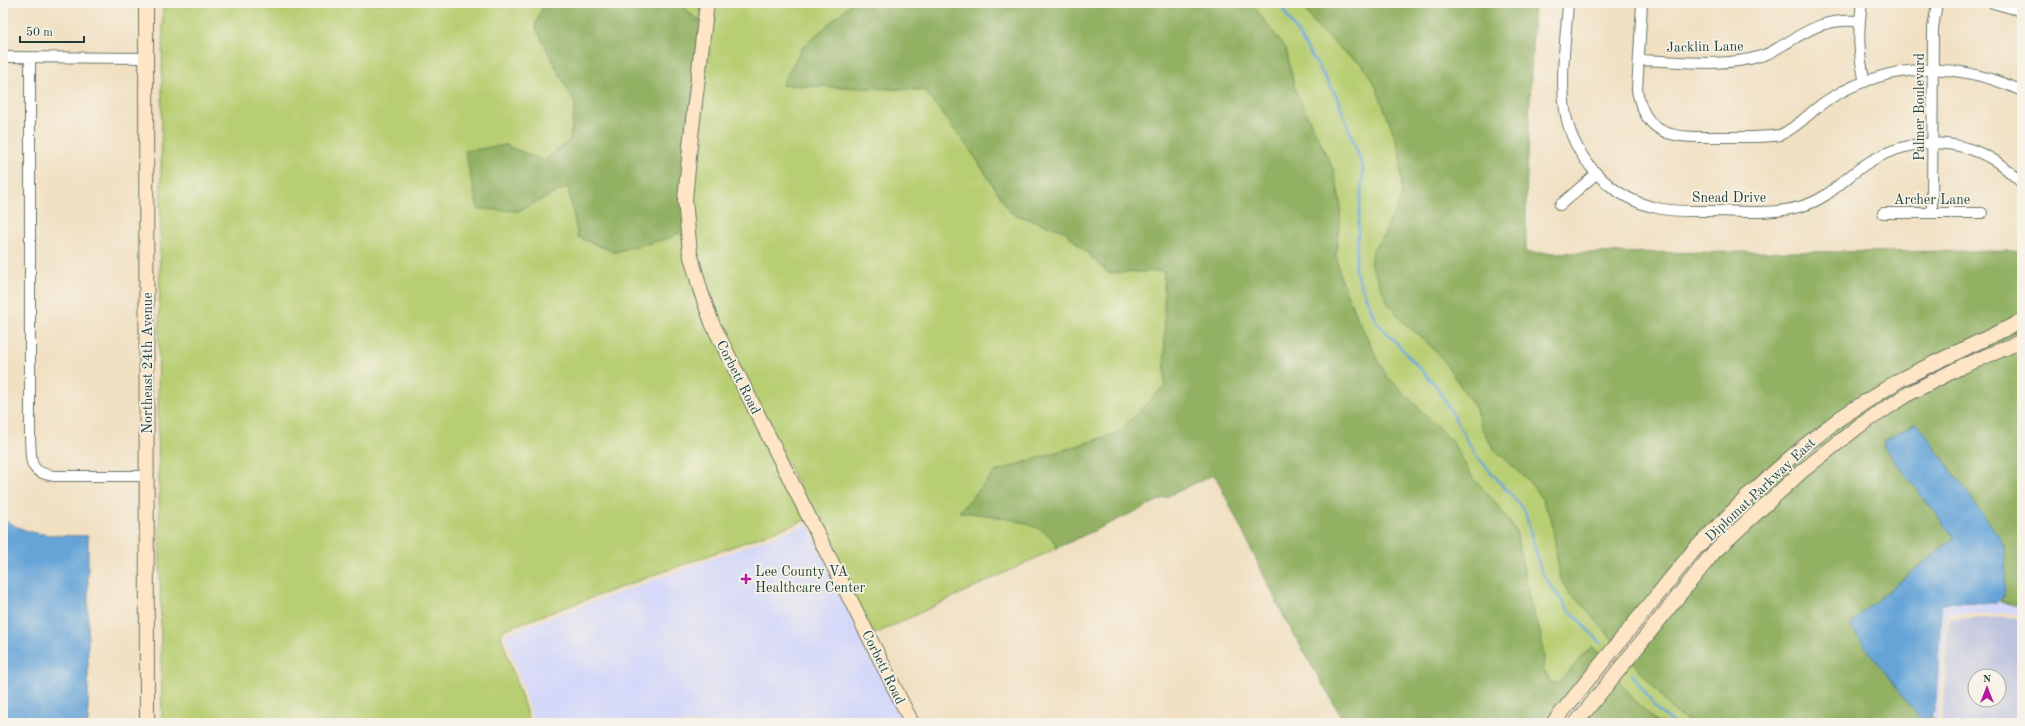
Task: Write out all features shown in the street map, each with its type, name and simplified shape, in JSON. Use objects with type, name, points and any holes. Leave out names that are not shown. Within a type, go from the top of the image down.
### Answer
[{"type":"street","name":"Northeast 24th Avenue","points":[[146,3],[147,723]]},
{"type":"street","name":"Corbett Road","points":[[707,3],[686,182],[685,217],[692,265],[712,323],[912,723]]},
{"type":"street","name":"Snead Drive","points":[[1568,3],[1564,70],[1565,109],[1578,148],[1596,174],[1619,192],[1635,201],[1655,208],[1678,211],[1777,211],[1798,208],[1819,200],[1836,190],[1866,164],[1887,153],[1916,144],[1933,142],[1965,148],[1992,159],[2022,183]]},
{"type":"street","points":[[1642,3],[1637,90],[1643,112],[1649,121],[1656,128],[1674,136],[1780,135],[1797,125],[1828,99],[1866,82],[1891,74],[1932,68],[1989,77],[2022,91]]},
{"type":"street","points":[[1862,3],[1859,20],[1859,53],[1866,82]]},
{"type":"street","name":"Palmer Boulevard","points":[[1932,212],[1932,68],[1933,28],[1937,3]]},
{"type":"street","points":[[1993,3],[2022,11]]},
{"type":"street","name":"Jacklin Lane","points":[[1639,60],[1745,61],[1771,52],[1823,24],[1841,20],[1859,20]]},
{"type":"street","points":[[3,57],[146,58]]},
{"type":"street","points":[[30,58],[30,439],[33,466],[41,474],[54,476],[147,476]]},
{"type":"street","points":[[1560,206],[1596,174]]},
{"type":"street","name":"Archer Lane","points":[[1883,214],[1932,212],[1982,214]]},
{"type":"street","name":"Diplomat Parkway East","points":[[1553,723],[1694,550],[1798,451],[1840,418],[1870,397],[1917,371],[2022,322]]},
{"type":"street","name":"Diplomat Parkway East","points":[[1576,723],[1697,572],[1736,530],[1825,451],[1884,409],[1924,386],[1983,357],[2022,341]]},
{"type":"street","points":[[1917,371],[1924,386]]},
{"type":"street","points":[[1725,519],[1736,530]]},
{"type":"shaded area","name":"Lee County VA Healthcare Center","points":[[808,524],[907,723],[534,723],[505,634]]},
{"type":"shaded area","points":[[2000,601],[2022,607],[2022,613],[1949,614],[1946,616],[1937,723],[1931,715],[1936,701],[1941,605],[1947,602],[1996,603]]},
{"type":"shaded area","points":[[2022,617],[2022,723],[1942,723],[1949,619]]},
{"type":"green space","points":[[163,3],[544,3],[535,26],[575,104],[570,140],[544,161],[505,145],[518,211],[568,186],[578,237],[614,252],[668,238],[682,232],[685,254],[806,520],[503,630],[501,636],[530,723],[162,723],[158,410]]},
{"type":"green space","points":[[544,3],[682,3],[689,13],[700,21],[682,232],[669,238],[614,252],[578,237],[568,187],[518,211],[478,209],[465,151],[505,145],[544,161],[570,140],[575,104],[535,26]]},
{"type":"green space","points":[[682,3],[702,3],[700,21],[689,13]]},
{"type":"green space","points":[[712,3],[852,3],[802,48],[782,85],[924,90],[971,151],[1011,213],[1064,231],[1108,273],[1164,270],[1165,385],[1117,433],[995,472],[960,511],[999,517],[1030,524],[1042,530],[1052,538],[1057,548],[873,635],[716,321],[697,263],[692,218],[693,185]]},
{"type":"green space","points":[[852,3],[1251,3],[1286,49],[1295,90],[1334,171],[1341,206],[1336,255],[1341,280],[1357,318],[1386,375],[1452,441],[1473,478],[1494,501],[1516,532],[1531,607],[1540,631],[1544,656],[1543,669],[1550,681],[1557,684],[1592,646],[1601,656],[1547,723],[1536,723],[1534,720],[1532,723],[1345,723],[1285,619],[1216,477],[1213,475],[1057,548],[1052,538],[1030,525],[999,517],[959,512],[995,472],[1117,433],[1165,385],[1164,271],[1108,273],[1064,231],[1011,213],[971,151],[924,90],[782,85],[802,48]]},
{"type":"green space","points":[[1251,3],[1300,3],[1318,28],[1344,52],[1363,65],[1376,86],[1401,157],[1402,197],[1384,235],[1375,246],[1406,325],[1422,337],[1441,357],[1475,407],[1482,428],[1493,448],[1527,479],[1542,499],[1552,521],[1560,578],[1569,593],[1578,600],[1614,641],[1601,656],[1592,646],[1557,684],[1550,681],[1543,669],[1544,656],[1540,631],[1531,607],[1516,531],[1494,501],[1473,478],[1463,462],[1420,409],[1386,375],[1357,318],[1341,280],[1336,255],[1341,206],[1334,171],[1295,90],[1286,49]]},
{"type":"green space","points":[[1300,3],[1534,3],[1526,200],[1526,253],[2022,251],[2022,316],[1838,414],[1614,641],[1578,600],[1569,594],[1560,578],[1552,521],[1542,499],[1527,479],[1493,448],[1482,428],[1475,407],[1441,357],[1422,337],[1406,325],[1389,305],[1370,263],[1372,251],[1384,235],[1402,197],[1401,157],[1376,87],[1363,65],[1344,52],[1318,28]]},
{"type":"green space","points":[[2022,327],[2022,335],[1969,358],[1965,353]]},
{"type":"green space","points":[[2022,346],[2022,607],[2000,601],[2004,596],[2005,547],[1919,425],[1914,424],[1884,441],[1884,447],[1952,535],[1953,539],[1855,618],[1929,718],[1931,715],[1937,723],[1691,723],[1674,711],[1632,661],[1717,556],[1827,455],[1912,398]]},
{"type":"green space","points":[[1915,378],[1918,383],[1736,523],[1732,519],[1755,496],[1843,422]]},
{"type":"green space","points":[[1632,661],[1674,711],[1691,723],[1657,723],[1632,697],[1618,679]]},
{"type":"green space","points":[[1618,679],[1632,697],[1657,723],[1582,723]]},
{"type":"water","points":[[1915,424],[1919,425],[2001,540],[2006,552],[2004,596],[1996,603],[1947,602],[1941,605],[1936,701],[1931,715],[1923,719],[1919,718],[1850,626],[1855,618],[1953,539],[1952,535],[1884,447],[1884,441]]},
{"type":"water","points":[[3,519],[24,530],[44,534],[88,536],[88,723],[3,723]]},
{"type":"waterway","points":[[1279,3],[1337,97],[1363,167],[1355,270],[1376,321],[1437,387],[1475,454],[1525,511],[1541,572],[1568,609],[1602,644]]},
{"type":"waterway","points":[[1632,674],[1659,712],[1673,723]]},
{"type":"place","name":"Lee County VA Healthcare Center","points":[[746,579]]}]
